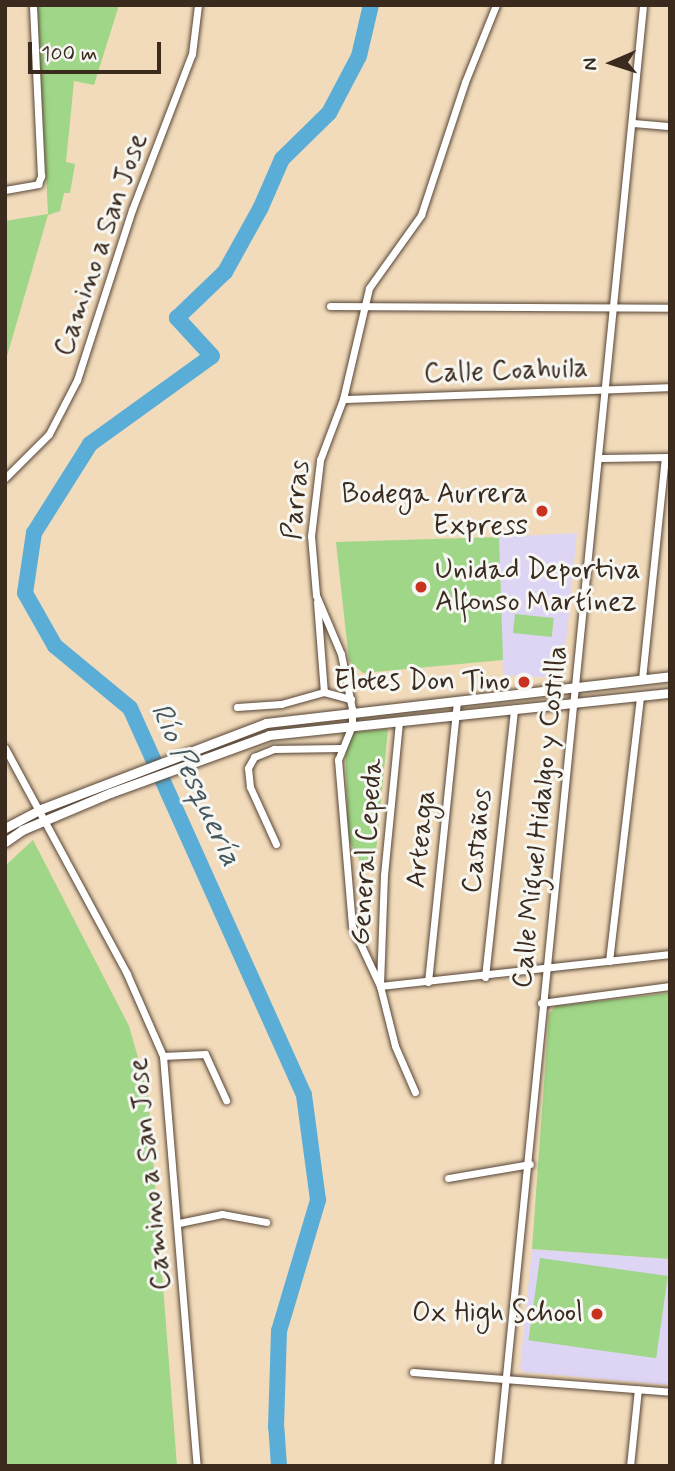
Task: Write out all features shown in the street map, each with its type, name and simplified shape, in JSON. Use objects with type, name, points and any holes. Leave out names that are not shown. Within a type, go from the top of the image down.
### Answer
[{"type":"street","points":[[5,190],[40,181],[33,5]]},
{"type":"street","name":"Camino a San Jose","points":[[5,478],[49,434],[77,380],[132,211],[192,54],[198,5]]},
{"type":"street","name":"Parras","points":[[415,1092],[386,1018],[380,986],[352,926],[338,777],[341,748],[352,725],[351,699],[341,654],[316,595],[311,536],[323,449],[343,399],[363,307],[377,273],[406,241],[421,215],[465,82],[496,5]]},
{"type":"street","name":"Calle Miguel Hidalgo y Costilla","points":[[497,1466],[530,1164],[544,970],[601,458],[643,5]]},
{"type":"street","points":[[634,123],[670,126]]},
{"type":"street","points":[[330,306],[614,310],[670,308]]},
{"type":"street","name":"Calle Coahuila","points":[[343,399],[670,387]]},
{"type":"street","points":[[601,458],[667,457],[642,679]]},
{"type":"street","points":[[316,595],[324,692]]},
{"type":"street","points":[[5,842],[108,788],[266,723],[352,709],[670,676]]},
{"type":"street","points":[[237,707],[281,705],[324,692],[351,699]]},
{"type":"street","points":[[5,828],[41,809],[256,739],[321,727],[398,722],[670,693]]},
{"type":"street","points":[[609,961],[640,697]]},
{"type":"street","name":"Arteaga","points":[[428,982],[458,716],[457,700]]},
{"type":"street","name":"Castaños","points":[[485,977],[514,709]]},
{"type":"street","name":"General Cepeda","points":[[380,986],[398,722]]},
{"type":"street","points":[[276,844],[250,787],[248,768],[254,757],[274,750],[328,745],[341,748]]},
{"type":"street","name":"Camino a San Jose","points":[[5,748],[41,809],[141,1000],[163,1056],[179,1223],[197,1466]]},
{"type":"street","points":[[380,986],[485,977],[670,954]]},
{"type":"street","points":[[541,1003],[670,986]]},
{"type":"street","points":[[163,1056],[194,1051],[205,1054],[226,1100]]},
{"type":"street","points":[[448,1178],[530,1164]]},
{"type":"street","points":[[179,1223],[222,1214],[266,1222]]},
{"type":"street","points":[[412,1372],[670,1392]]},
{"type":"street","points":[[630,1466],[638,1389]]},
{"type":"shaded area","points":[[577,533],[563,673],[558,678],[503,675],[499,537]]},
{"type":"shaded area","name":"Ox High School","points":[[532,1249],[670,1259],[670,1385],[523,1372],[520,1368]]},
{"type":"green space","points":[[37,5],[119,5],[94,85],[74,81],[66,162],[75,164],[70,193],[64,193],[60,211],[48,215],[5,363],[5,221],[48,214]]},
{"type":"green space","name":"Unidad Deportiva Alfonso Martínez","points":[[499,537],[503,660],[363,673],[349,661],[336,542]]},
{"type":"green space","points":[[515,614],[554,618],[552,637],[513,633]]},
{"type":"green space","points":[[388,729],[374,872],[365,871],[348,838],[345,733]]},
{"type":"green space","points":[[33,840],[129,1026],[148,1093],[177,1466],[5,1466],[5,866]]},
{"type":"green space","points":[[670,993],[670,1259],[532,1249],[549,1014],[555,1006]]},
{"type":"green space","points":[[540,1258],[668,1276],[656,1358],[528,1340]]},
{"type":"waterway","name":"Río Pesquería","points":[[279,1466],[276,1427],[279,1331],[318,1200],[304,1095],[130,708],[55,646],[25,593],[34,533],[90,444],[212,356],[177,318],[225,272],[261,207],[282,159],[329,113],[359,56],[371,5]]},
{"type":"place","name":"Bodega Aurrera Express","points":[[542,511]]},
{"type":"place","name":"Unidad Deportiva Alfonso Martínez","points":[[421,587]]},
{"type":"place","name":"Elotes Don Tino","points":[[524,682]]},
{"type":"place","name":"Ox High School","points":[[597,1314]]}]
